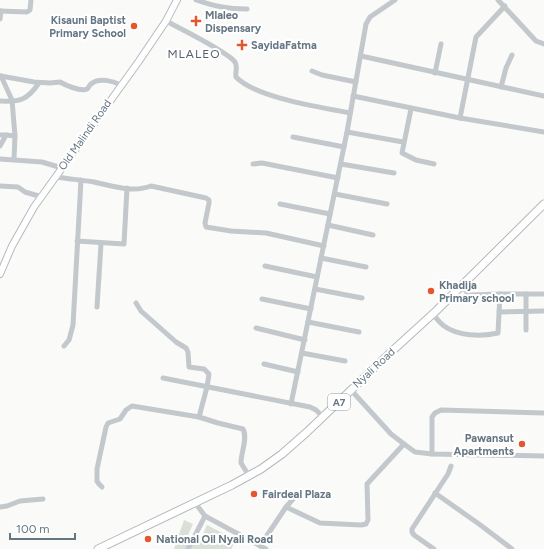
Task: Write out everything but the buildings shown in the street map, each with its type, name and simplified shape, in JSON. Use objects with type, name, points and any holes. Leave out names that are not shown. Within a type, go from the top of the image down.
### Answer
[{"type":"highway","name":"Nyali Road","points":[[98,549],[196,504],[249,476],[292,445],[462,287],[544,204]]},
{"type":"main road","name":"Old Malindi Road","points":[[0,274],[12,246],[34,207],[166,21],[177,0]]},
{"type":"street","points":[[0,19],[0,11],[27,12],[31,8],[31,0]]},
{"type":"street","points":[[196,0],[221,8],[247,9]]},
{"type":"street","points":[[291,404],[341,164],[368,20],[395,0]]},
{"type":"street","points":[[498,0],[536,41],[544,44]]},
{"type":"street","points":[[460,118],[476,37],[505,6]]},
{"type":"street","points":[[166,21],[223,52],[234,61],[237,66],[236,77],[257,90],[302,104],[350,113]]},
{"type":"street","points":[[435,73],[441,44]]},
{"type":"street","points":[[501,87],[506,68],[512,55]]},
{"type":"street","points":[[361,56],[544,96]]},
{"type":"street","points":[[312,71],[322,76],[356,82]]},
{"type":"street","points":[[1,76],[39,83],[60,82],[84,89],[88,88],[95,82],[104,80],[110,80],[121,85]]},
{"type":"street","points":[[1,76],[12,100],[15,136],[14,159]]},
{"type":"street","points":[[0,101],[20,100],[29,96],[39,83]]},
{"type":"street","points":[[353,96],[411,109],[544,132]]},
{"type":"street","points":[[411,109],[402,153],[416,160],[434,164]]},
{"type":"street","points":[[347,132],[404,142]]},
{"type":"street","points":[[0,135],[15,136]]},
{"type":"street","points":[[0,146],[6,135]]},
{"type":"street","points":[[293,137],[344,147]]},
{"type":"street","points":[[0,159],[42,162],[62,168]]},
{"type":"street","points":[[253,164],[262,163],[338,178]]},
{"type":"street","points":[[341,164],[394,173]]},
{"type":"street","points":[[56,177],[81,180],[111,187],[144,189],[151,186],[206,198],[209,203],[205,223],[206,227],[266,234],[324,246]]},
{"type":"street","points":[[64,346],[69,340],[73,326],[81,180]]},
{"type":"street","points":[[0,186],[18,187],[25,192],[42,197]]},
{"type":"street","points":[[77,241],[101,244],[124,244],[127,188]]},
{"type":"street","points":[[334,194],[387,204]]},
{"type":"street","points":[[280,204],[330,214]]},
{"type":"street","points":[[328,225],[373,235]]},
{"type":"street","points":[[97,307],[101,244]]},
{"type":"street","points":[[321,258],[366,267]]},
{"type":"street","points":[[265,266],[318,277]]},
{"type":"street","points":[[462,287],[470,295],[544,294]]},
{"type":"street","points":[[315,289],[362,298]]},
{"type":"street","points":[[433,314],[443,326],[460,333],[487,336],[498,334],[500,294]]},
{"type":"street","points":[[526,294],[526,330]]},
{"type":"street","points":[[262,299],[311,309]]},
{"type":"street","points":[[136,303],[141,311],[176,342],[186,348],[188,352],[189,367],[204,369],[209,374],[200,417]]},
{"type":"street","points":[[499,312],[544,311]]},
{"type":"street","points":[[308,322],[359,332]]},
{"type":"street","points":[[256,328],[305,340]]},
{"type":"street","points":[[302,353],[345,361]]},
{"type":"street","points":[[264,364],[298,372]]},
{"type":"street","points":[[163,378],[310,407],[316,410],[323,417]]},
{"type":"street","points":[[351,390],[391,434],[415,452],[432,454],[544,456]]},
{"type":"street","points":[[102,487],[98,484],[97,476],[106,427],[108,423],[120,419],[128,408],[132,406],[200,417],[218,424],[243,429],[245,432],[245,437],[240,463],[249,476]]},
{"type":"street","points":[[432,454],[432,418],[435,413],[441,410],[544,413]]},
{"type":"street","points":[[286,507],[320,523],[366,524],[368,520],[367,484],[404,444]]},
{"type":"street","points":[[434,549],[414,535],[412,529],[448,474],[451,466]]},
{"type":"street","points":[[435,493],[512,549]]},
{"type":"street","points":[[260,546],[286,507],[294,498]]},
{"type":"street","points":[[0,507],[20,501],[43,499]]},
{"type":"street","points":[[196,504],[205,516],[266,549]]},
{"type":"street","points":[[188,549],[205,516]]},
{"type":"shaded area","points":[[184,520],[193,524],[188,535],[200,541],[207,525],[236,540],[231,549],[174,549]]},
{"type":"place","name":"Mlaleo Dispensary","points":[[196,21]]},
{"type":"place","name":"Kisauni Baptist Primary School","points":[[134,26]]},
{"type":"place","name":"SayidaFatma","points":[[242,45]]},
{"type":"place","name":"Khadija Primary school","points":[[431,291]]},
{"type":"place","name":"Pawansut Apartments","points":[[522,444]]},
{"type":"place","name":"Fairdeal Plaza","points":[[254,494]]},
{"type":"place","name":"National Oil Nyali Road","points":[[148,539]]},
{"type":"district","name":"MLALEO","points":[[194,54]]}]
